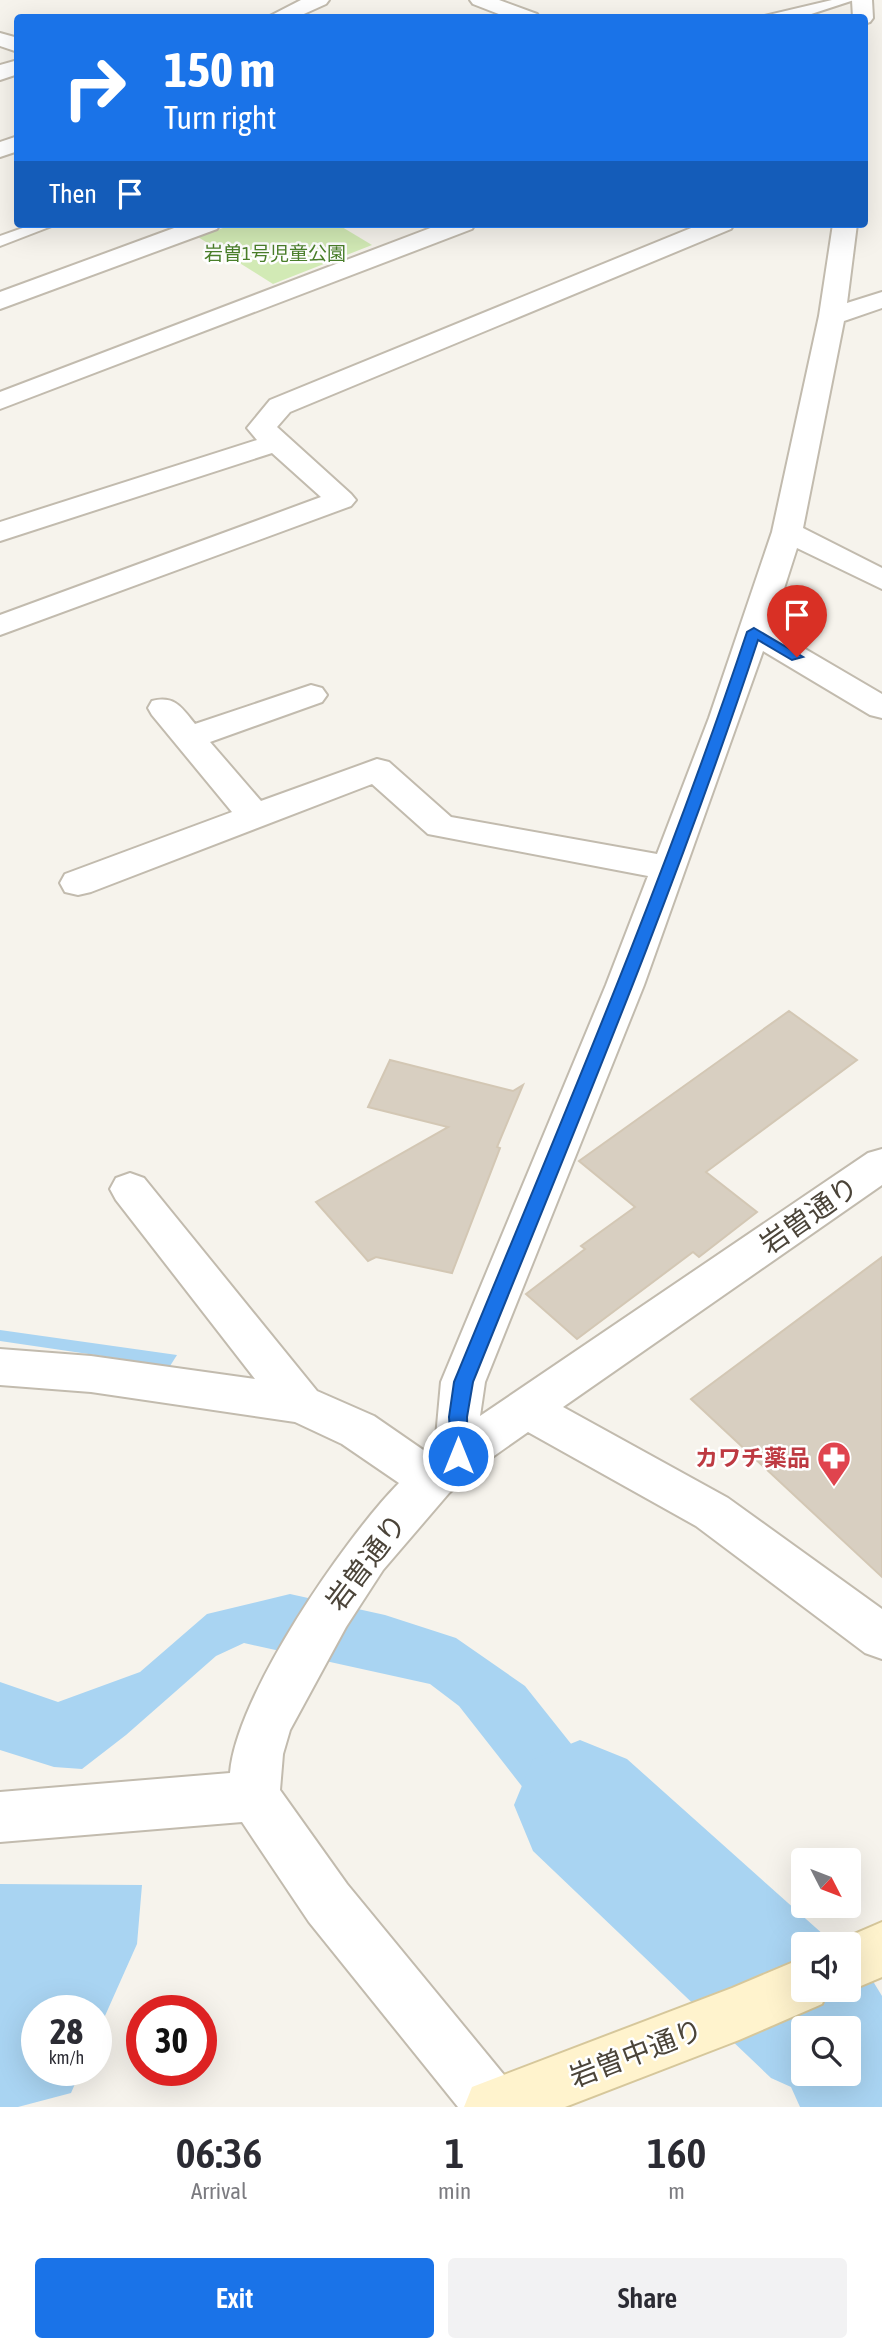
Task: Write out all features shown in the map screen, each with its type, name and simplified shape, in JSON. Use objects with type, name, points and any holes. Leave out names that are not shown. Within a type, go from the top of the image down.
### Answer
[{"type":"street","points":[[285,14],[318,0]]},
{"type":"street","points":[[480,0],[519,14]]},
{"type":"street","points":[[0,301],[197,228]]},
{"type":"street","points":[[0,401],[453,228]]},
{"type":"street","points":[[0,626],[341,500],[261,428],[280,406],[712,228]]},
{"type":"street","points":[[0,1367],[91,1374],[301,1404],[444,1468],[458,1417],[463,1382],[625,985],[754,632],[787,532],[832,316],[844,228]]},
{"type":"street","points":[[832,316],[882,300]]},
{"type":"street","points":[[0,532],[275,443]]},
{"type":"street","points":[[787,532],[882,580]]},
{"type":"street","points":[[754,632],[882,708]]},
{"type":"street","points":[[189,738],[311,695]]},
{"type":"street","points":[[164,708],[254,816]]},
{"type":"street","points":[[78,883],[377,769],[440,826],[669,867]]},
{"type":"street","name":"岩曽通り","points":[[254,1796],[259,1750],[272,1714],[320,1625],[372,1548],[444,1468],[882,1164]]},
{"type":"street","points":[[130,1189],[301,1404]]},
{"type":"street","points":[[528,1410],[712,1512],[882,1637]]},
{"type":"street","points":[[0,1818],[254,1796],[328,1903],[493,2107]]},
{"type":"street","points":[[861,1959],[882,1949]]},
{"type":"street","name":"岩曽中通り","points":[[493,2107],[740,2013],[791,1990]]},
{"type":"lane","points":[[797,14],[847,0]]},
{"type":"lane","points":[[0,241],[37,228]]},
{"type":"green space","name":"岩曽1号児童公園","points":[[223,228],[344,228],[372,245],[273,284],[198,237]]},
{"type":"water","points":[[0,1330],[177,1355],[170,1366],[0,1341]]},
{"type":"water","points":[[290,1594],[385,1615],[456,1638],[525,1686],[603,1784],[707,1890],[634,1918],[571,1849],[459,1706],[430,1684],[244,1643],[216,1656],[126,1735],[82,1769],[54,1767],[0,1750],[0,1682],[58,1702],[140,1672],[207,1614]]},
{"type":"water","points":[[0,1884],[142,1885],[137,1944],[112,2000],[112,1995],[21,1995],[21,2086],[74,2086],[71,2093],[18,2107],[0,2107]]},
{"type":"building","points":[[789,1011],[857,1060],[706,1172],[757,1212],[699,1257],[693,1252],[577,1339],[526,1294],[585,1249],[581,1246],[635,1207],[579,1161]]},
{"type":"building","points":[[390,1060],[513,1091],[523,1085],[497,1147],[500,1148],[452,1273],[376,1257],[368,1261],[316,1202],[448,1127],[368,1107]]},
{"type":"building","name":"カワチ薬品","points":[[882,1257],[882,1577],[691,1399]]},
{"type":"waterway","points":[[580,1805],[808,2016]]},
{"type":"waterway","points":[[861,2065],[882,2084]]},
{"type":"place","name":"カワチ薬品","points":[[834,1488]]},
{"type":"route","points":[[458,1456],[458,1417],[463,1382],[625,985],[725,718],[754,632],[797,657]]}]
